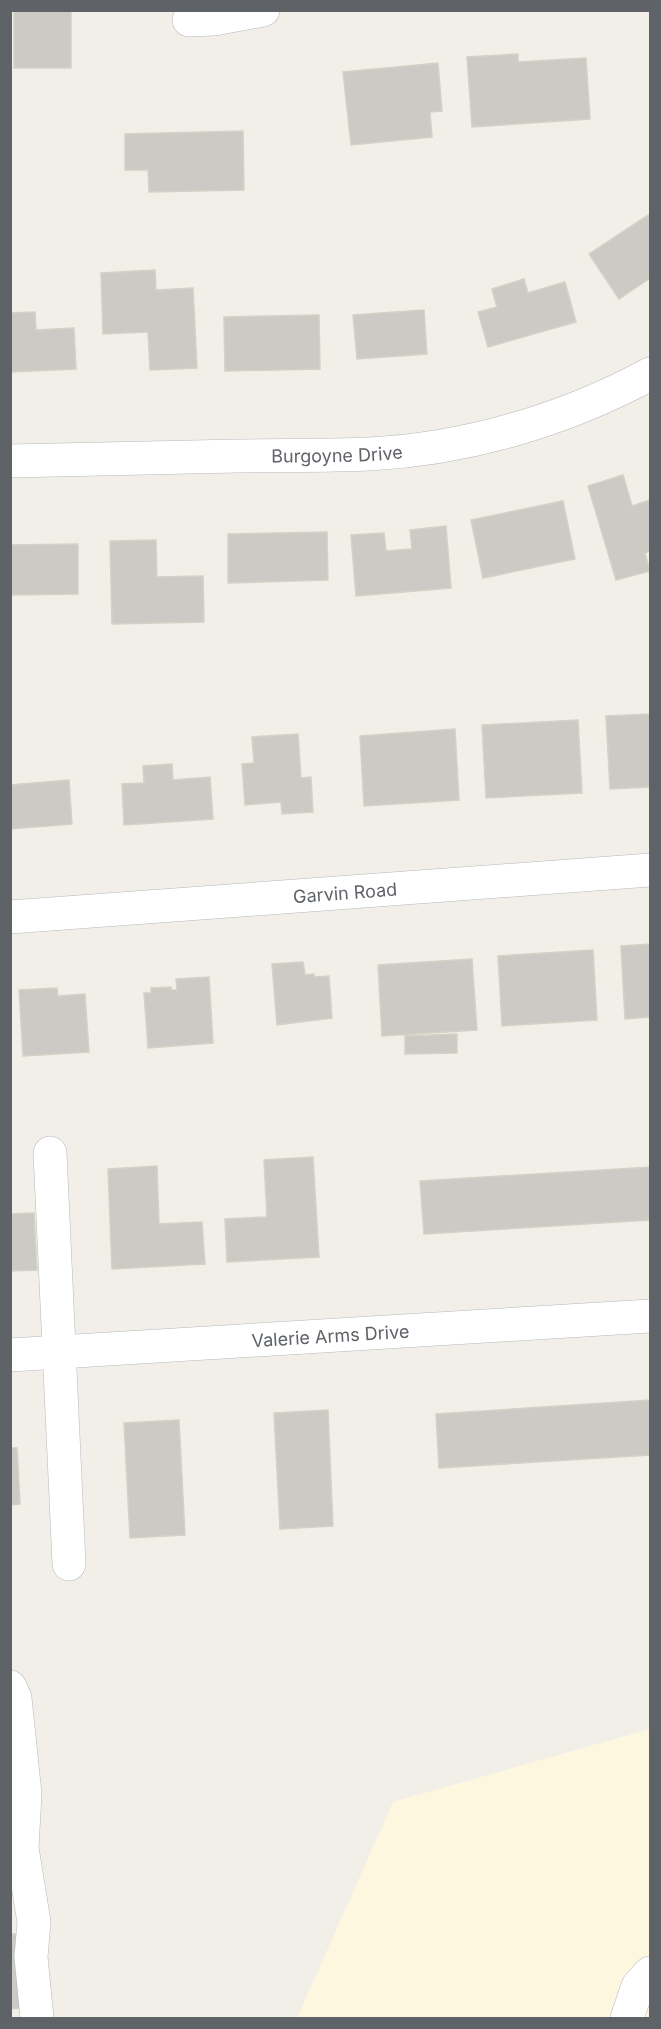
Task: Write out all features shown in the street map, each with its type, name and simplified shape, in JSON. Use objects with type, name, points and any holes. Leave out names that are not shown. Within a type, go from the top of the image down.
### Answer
[{"type":"street","points":[[189,20],[214,19],[263,10]]},
{"type":"street","name":"Burgoyne Drive","points":[[10,461],[370,453],[430,447],[485,436],[549,419],[612,395],[651,374]]},
{"type":"street","name":"Garvin Road","points":[[25,916],[651,870]]},
{"type":"street","points":[[50,1153],[69,1564]]},
{"type":"street","name":"Valerie Arms Drive","points":[[10,1355],[651,1316]]},
{"type":"street","points":[[10,1687],[15,1698],[25,1794],[22,1848],[34,1922],[31,1957],[37,2019]]},
{"type":"street","points":[[627,2019],[638,1986],[651,1973]]},
{"type":"shaded area","points":[[650,1729],[650,2018],[297,2018],[393,1802]]},
{"type":"building","points":[[14,10],[71,10],[71,68],[14,68]]},
{"type":"building","points":[[518,54],[518,62],[586,58],[590,119],[472,127],[467,57]]},
{"type":"building","points":[[438,63],[442,111],[430,112],[432,137],[351,145],[343,72]]},
{"type":"building","points":[[243,131],[244,190],[149,192],[148,170],[125,170],[125,134]]},
{"type":"building","points":[[648,215],[650,219],[650,278],[619,299],[589,254]]},
{"type":"building","points":[[155,270],[156,290],[193,288],[197,368],[150,370],[148,332],[103,334],[101,273]]},
{"type":"building","points":[[524,279],[528,293],[565,282],[576,322],[488,347],[478,312],[497,307],[492,289]]},
{"type":"building","points":[[424,310],[427,354],[357,359],[353,315]]},
{"type":"building","points":[[35,312],[36,330],[74,328],[76,369],[10,372],[10,313]]},
{"type":"building","points":[[319,315],[320,369],[225,371],[224,317]]},
{"type":"building","points":[[623,475],[632,506],[650,500],[650,551],[645,553],[650,571],[616,580],[588,486]]},
{"type":"building","points":[[563,501],[575,559],[483,578],[471,520]]},
{"type":"building","points":[[446,526],[451,588],[356,596],[351,535],[384,533],[386,551],[412,549],[410,530]]},
{"type":"building","points":[[327,532],[328,580],[228,583],[228,534]]},
{"type":"building","points":[[156,540],[157,577],[203,576],[204,622],[112,624],[110,541]]},
{"type":"building","points":[[78,544],[78,594],[10,595],[10,545]]},
{"type":"building","points":[[650,714],[650,787],[610,789],[606,716]]},
{"type":"building","points":[[578,720],[582,793],[486,798],[482,725]]},
{"type":"building","points":[[455,729],[459,800],[364,806],[360,736]]},
{"type":"building","points":[[298,734],[301,778],[311,777],[313,812],[282,814],[281,802],[245,805],[242,764],[254,763],[252,737]]},
{"type":"building","points":[[172,764],[173,780],[210,777],[213,819],[124,825],[122,784],[144,783],[143,766]]},
{"type":"building","points":[[69,780],[72,824],[10,829],[10,785]]},
{"type":"building","points":[[650,944],[650,1017],[625,1019],[621,946]]},
{"type":"building","points":[[593,950],[597,1020],[502,1026],[498,956]]},
{"type":"building","points":[[472,959],[477,1030],[382,1036],[378,965]]},
{"type":"building","points":[[303,962],[305,975],[329,976],[332,1018],[277,1025],[272,964]]},
{"type":"building","points":[[209,977],[213,1043],[148,1048],[144,993],[151,993],[151,988],[171,987],[171,990],[177,990],[176,979]]},
{"type":"building","points":[[57,988],[58,996],[85,994],[89,1052],[23,1056],[19,990]]},
{"type":"building","points":[[457,1034],[457,1053],[405,1054],[405,1036]]},
{"type":"building","points":[[313,1157],[319,1257],[227,1262],[225,1219],[267,1217],[264,1160]]},
{"type":"building","points":[[157,1166],[159,1224],[202,1222],[205,1264],[112,1269],[108,1169]]},
{"type":"building","points":[[650,1167],[650,1220],[424,1234],[420,1181]]},
{"type":"building","points":[[34,1213],[37,1270],[10,1271],[10,1214]]},
{"type":"building","points":[[650,1400],[650,1455],[439,1468],[436,1414]]},
{"type":"building","points":[[328,1410],[333,1526],[280,1529],[274,1413]]},
{"type":"building","points":[[179,1420],[185,1535],[130,1538],[124,1423]]},
{"type":"building","points":[[10,1448],[17,1448],[20,1504],[10,1505]]},
{"type":"building","points":[[10,1934],[16,1934],[21,2008],[10,2009]]}]
